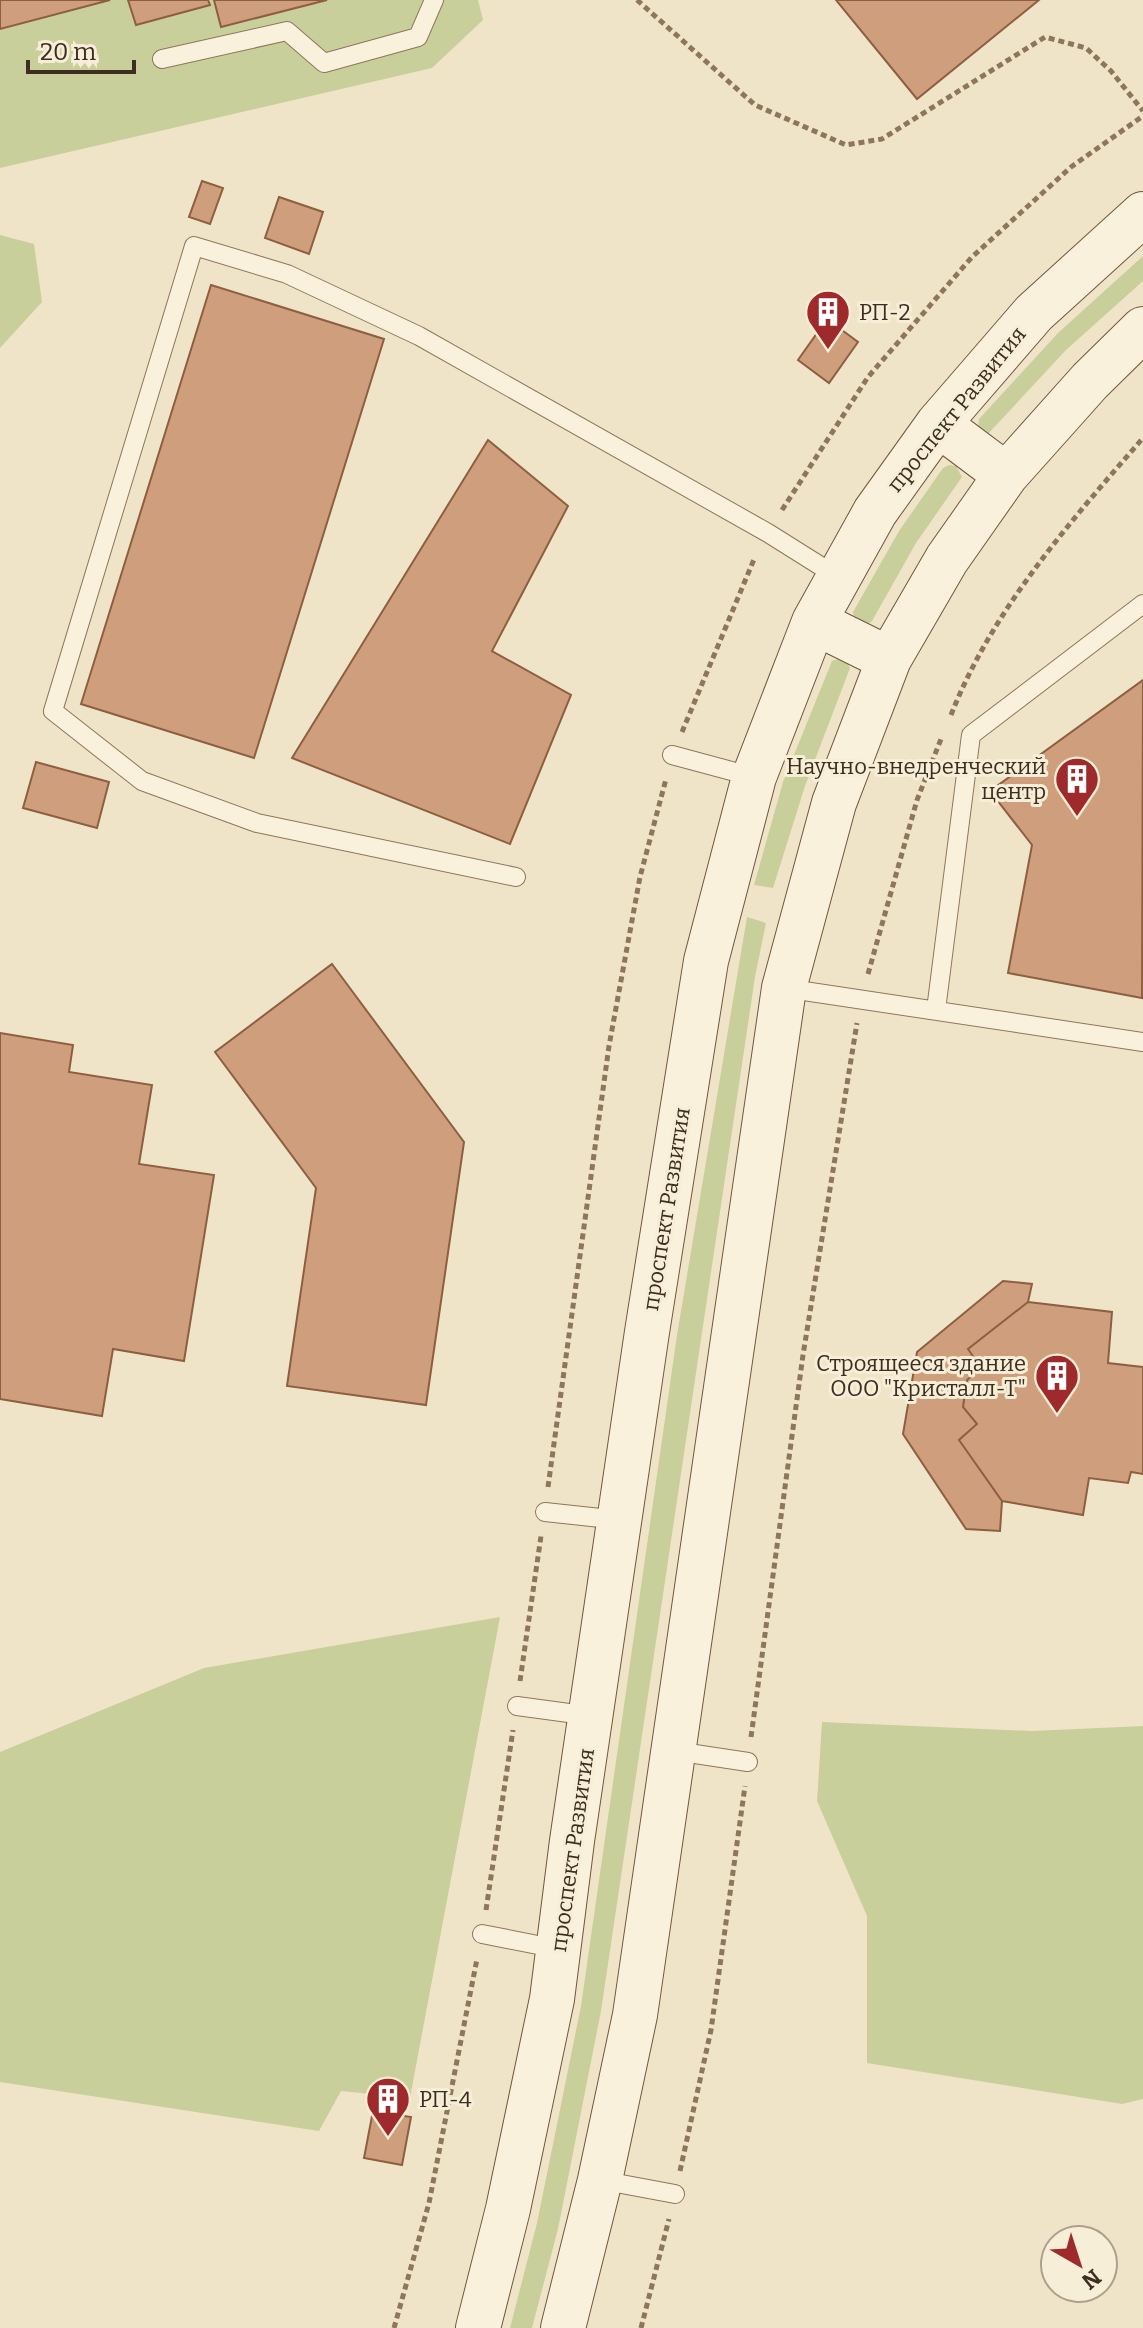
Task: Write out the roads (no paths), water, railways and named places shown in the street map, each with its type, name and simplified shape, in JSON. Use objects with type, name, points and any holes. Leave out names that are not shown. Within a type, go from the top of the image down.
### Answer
[{"type":"street","name":"проспект Развития","points":[[478,2328],[552,1999],[619,1520],[706,961],[754,777],[814,622],[875,512],[938,424],[1034,313],[1143,214]]},
{"type":"street","points":[[563,2328],[600,2180],[635,2015],[784,988],[834,803],[889,659],[947,559],[1006,475],[1090,381],[1143,329]]},
{"type":"street","points":[[938,424],[1006,475]]},
{"type":"street","points":[[814,622],[889,659]]},
{"type":"lane","points":[[162,59],[287,31],[324,63],[418,37],[434,0]]},
{"type":"lane","points":[[516,877],[257,823],[142,781],[53,711],[194,246],[287,274],[419,336],[768,533],[838,577]]},
{"type":"lane","points":[[936,1010],[971,735],[1143,604]]},
{"type":"lane","points":[[672,755],[754,777]]},
{"type":"lane","points":[[784,988],[1143,1042]]},
{"type":"lane","points":[[545,1512],[619,1520]]},
{"type":"lane","points":[[517,1706],[591,1716]]},
{"type":"lane","points":[[675,1751],[748,1762]]},
{"type":"lane","points":[[482,1934],[558,1949]]},
{"type":"lane","points":[[600,2180],[675,2194]]},
{"type":"place","name":"РП-2","points":[[828,351]]},
{"type":"place","name":"Научно-внедренческий центр","points":[[1077,818]]},
{"type":"place","name":"Строящееся здание ООО \"Кристалл-Т\"","points":[[1057,1415]]},
{"type":"place","name":"РП-4","points":[[388,2138]]}]
